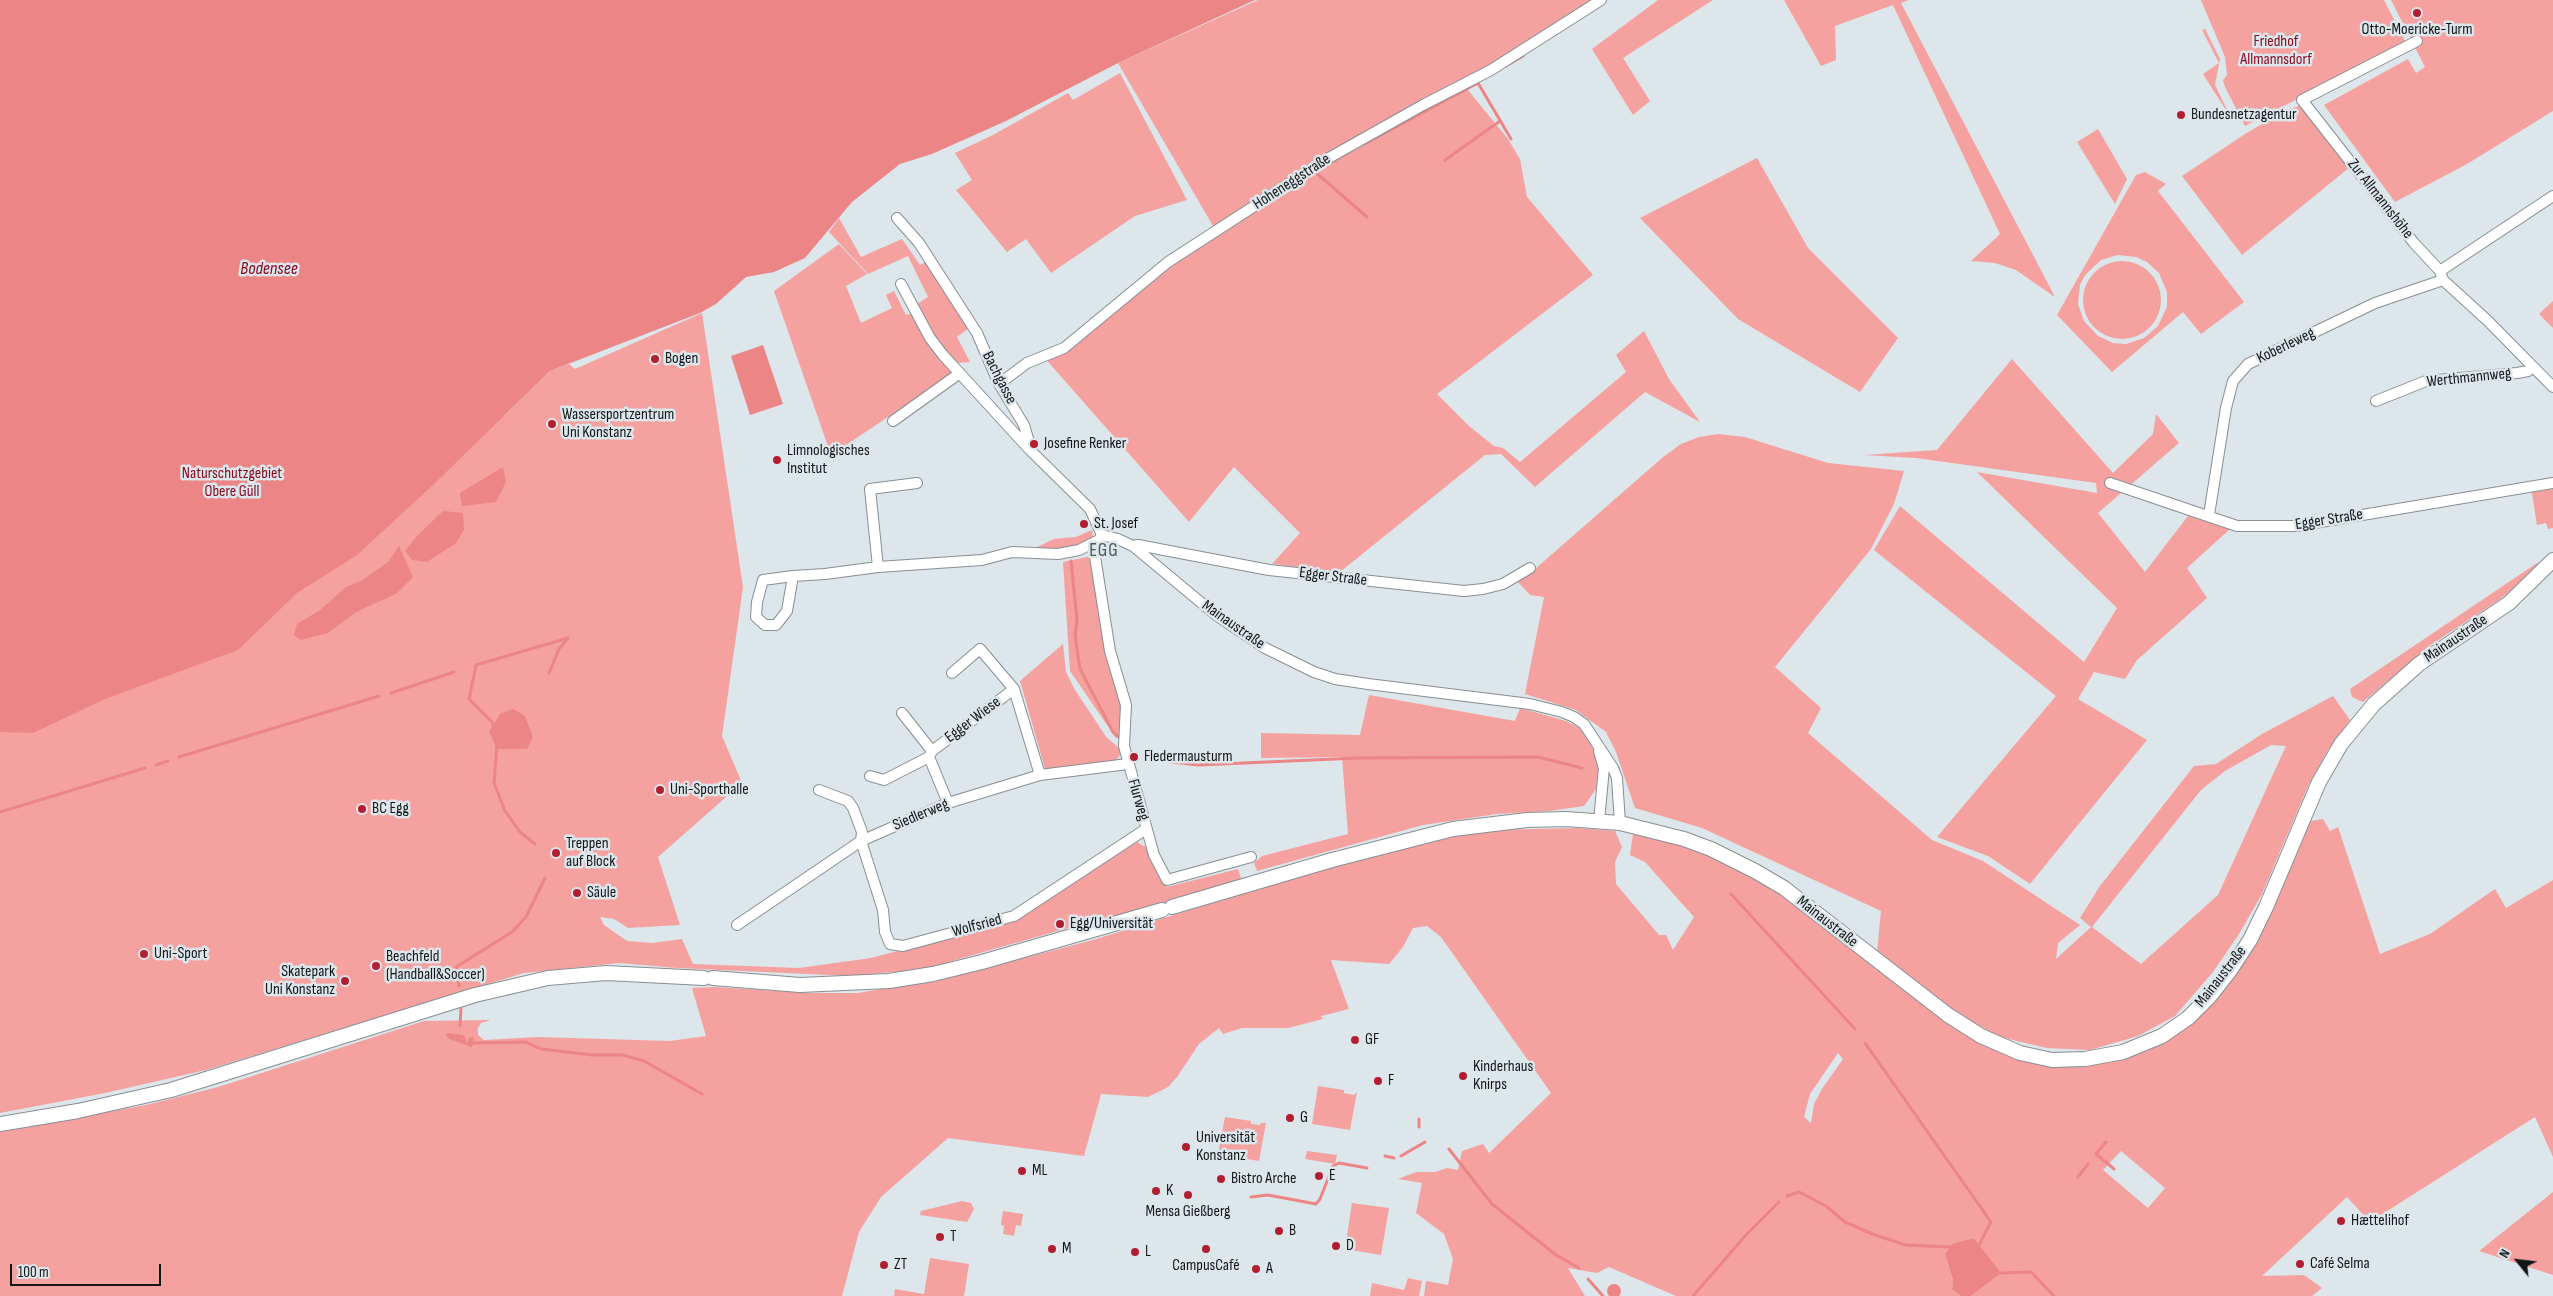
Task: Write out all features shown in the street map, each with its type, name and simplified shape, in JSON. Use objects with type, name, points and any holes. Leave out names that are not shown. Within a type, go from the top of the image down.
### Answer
[{"type":"main road","name":"Mainaustraße","points":[[1620,823],[1684,839],[1711,849],[1784,888],[1948,1015],[1981,1036],[2020,1053],[2052,1060],[2085,1059],[2123,1052],[2162,1036],[2188,1018],[2210,996],[2229,972],[2250,940],[2266,907],[2319,782],[2341,744],[2374,704],[2419,664],[2509,603],[2553,560]]},
{"type":"main road","points":[[0,1124],[78,1110],[170,1090],[475,995],[539,980],[606,973],[800,985],[890,981],[933,974],[982,962],[1332,860],[1453,829],[1527,820],[1620,823]]},
{"type":"street","name":"Hoheneggstraße","points":[[999,384],[1027,363],[1064,348],[1168,262],[1326,159],[1491,70],[1600,0]]},
{"type":"street","name":"Zur Allmannshöhe","points":[[2417,42],[2302,100],[2442,276],[2553,387]]},
{"type":"street","name":"Koberleweg","points":[[2209,515],[2226,408],[2233,381],[2248,364],[2375,303],[2442,276],[2553,196]]},
{"type":"street","name":"Bachgasse","points":[[897,218],[919,243],[977,332],[999,384],[1024,425],[1032,452],[1090,509],[1102,535]]},
{"type":"street","points":[[901,284],[930,338],[1032,452]]},
{"type":"street","name":"Werthmannweg","points":[[2376,401],[2426,381],[2517,373],[2528,371],[2532,367]]},
{"type":"street","points":[[893,420],[960,373]]},
{"type":"street","name":"Egger Straße","points":[[2110,483],[2237,526],[2298,526],[2553,483]]},
{"type":"street","points":[[878,567],[870,489],[917,484]]},
{"type":"street","points":[[793,576],[787,611],[776,625],[765,625],[756,618],[757,602],[763,580],[793,576],[878,567],[982,560],[1012,552],[1058,554],[1079,550],[1093,544],[1102,535]]},
{"type":"street","name":"Mainaustraße","points":[[1102,535],[1118,539],[1133,546],[1216,615],[1265,648],[1314,672],[1335,679],[1549,708],[1562,712],[1584,724],[1597,740],[1617,778],[1620,823]]},
{"type":"street","name":"Flurweg","points":[[1093,544],[1110,652],[1126,705],[1124,746],[1154,855],[1167,880],[1251,858]]},
{"type":"street","name":"Egger Straße","points":[[1133,546],[1138,545],[1269,570],[1464,591],[1503,584],[1530,568]]},
{"type":"street","name":"Egger Wiese","points":[[952,673],[980,649],[1014,689],[1040,775]]},
{"type":"street","name":"Egger Wiese","points":[[870,776],[884,780],[931,754],[1014,689]]},
{"type":"street","name":"Egger Wiese","points":[[902,713],[931,754],[948,803]]},
{"type":"street","name":"Mainaustraße","points":[[1597,740],[1604,768],[1599,821]]},
{"type":"street","name":"Siedlerweg","points":[[737,925],[861,841],[948,803],[1040,775],[1128,764]]},
{"type":"street","points":[[819,790],[848,801],[862,832],[861,841]]},
{"type":"street","name":"Wolfsried","points":[[861,841],[883,910],[884,932],[890,944],[903,946],[1014,916],[1146,829]]},
{"type":"green space","name":"Naturschutzgebiet Obere Güll","points":[[0,0],[504,416],[550,371],[569,364],[575,369],[702,313],[743,587],[722,736],[742,783],[658,857],[680,925],[628,928],[614,919],[600,917],[604,925],[627,941],[652,943],[682,939],[693,964],[799,968],[871,958],[1013,921],[1137,842],[1147,848],[1158,875],[1167,887],[1238,869],[1242,881],[1171,903],[1089,922],[924,969],[851,976],[677,968],[619,963],[524,973],[206,1070],[105,1093],[0,1113]]},
{"type":"green space","points":[[1258,0],[1601,0],[1463,84],[1508,139],[1520,159],[1527,197],[1593,275],[1437,394],[1469,426],[1494,446],[1503,448],[1520,462],[1626,372],[1616,355],[1644,331],[1669,379],[1700,422],[1645,392],[1535,487],[1501,454],[1485,455],[1340,572],[1272,564],[1300,533],[1234,467],[1189,522],[1043,356],[1066,348],[1216,231],[1118,63]]},
{"type":"green space","points":[[1658,0],[1713,0],[1623,58],[1650,101],[1633,115],[1592,49]]},
{"type":"green space","points":[[1784,0],[1909,0],[1901,3],[2055,297],[2016,270],[1995,263],[1971,261],[2000,234],[1893,5],[1835,26],[1836,60],[1821,66]]},
{"type":"green space","name":"Friedhof Allmannsdorf","points":[[2201,0],[2384,0],[2406,43],[2245,126],[2225,87],[2223,80],[2227,75],[2225,57]]},
{"type":"green space","points":[[2391,0],[2553,0],[2553,111],[2467,164],[2395,202],[2324,105],[2408,59],[2416,73],[2425,67]]},
{"type":"green space","points":[[2205,29],[2220,59],[2215,85],[2231,118],[2203,74],[2219,63],[2202,30]]},
{"type":"green space","points":[[1120,73],[1187,200],[1135,216],[1051,273],[1026,239],[1007,252],[956,190],[972,180],[955,153],[993,135],[1068,93],[1073,100]]},
{"type":"green space","points":[[2299,106],[2307,112],[2350,167],[2242,255],[2182,176],[2245,134],[2286,110]]},
{"type":"green space","points":[[2098,129],[2127,179],[2115,204],[2077,142]]},
{"type":"green space","points":[[1757,158],[1808,248],[1898,338],[1860,392],[1738,319],[1640,218]]},
{"type":"green space","points":[[2145,172],[2166,184],[2158,191],[2244,302],[2201,334],[2183,312],[2112,372],[2057,315],[2136,175]],"holes":[[[2118,255],[2136,257],[2147,262],[2159,273],[2167,292],[2167,307],[2158,326],[2144,338],[2126,344],[2113,343],[2098,336],[2084,321],[2078,304],[2080,285],[2085,275],[2101,260]]]},
{"type":"green space","points":[[839,218],[861,257],[902,239],[920,265],[927,261],[969,328],[957,337],[970,362],[957,363],[935,339],[917,304],[928,297],[908,256],[868,274],[829,232]]},
{"type":"green space","points":[[839,244],[867,274],[846,286],[861,323],[892,308],[886,295],[894,291],[906,315],[913,313],[954,373],[831,455],[774,291]]},
{"type":"green space","points":[[2122,261],[2137,264],[2154,278],[2158,285],[2161,300],[2158,315],[2144,332],[2137,336],[2122,339],[2107,336],[2090,322],[2086,315],[2083,300],[2086,285],[2100,268],[2107,264]]},
{"type":"green space","points":[[2553,301],[2553,328],[2539,314]]},
{"type":"green space","points":[[2012,359],[2113,473],[2153,434],[2156,414],[2179,443],[2098,513],[2145,572],[2188,516],[2230,529],[2187,568],[2207,598],[2137,660],[2125,679],[2094,672],[2078,699],[2147,740],[2030,884],[1988,856],[1937,837],[2056,696],[1874,550],[1900,506],[2084,662],[2117,608],[1977,472],[2097,493],[2096,483],[1916,458],[1864,455],[1937,450]]},
{"type":"green space","points":[[1719,434],[1745,437],[1828,463],[1904,471],[1894,504],[1871,549],[1775,667],[1821,708],[1808,733],[1932,840],[1983,861],[2080,925],[2058,943],[2056,959],[2091,927],[2080,918],[2100,886],[2194,766],[2216,764],[2262,734],[2333,696],[2350,720],[2328,750],[2309,784],[2262,894],[2239,934],[2213,972],[2175,1016],[2138,1036],[2090,1050],[2047,1048],[2000,1037],[1951,1010],[1994,1040],[2032,1054],[2098,1058],[2199,1015],[2273,907],[2310,821],[2323,819],[2330,831],[2338,827],[2380,954],[2430,934],[2495,889],[2506,908],[2553,880],[2553,1157],[2535,1117],[2370,1222],[2347,1197],[2262,1276],[2304,1275],[2322,1288],[2312,1296],[1971,1296],[2000,1273],[1974,1238],[1953,1243],[1945,1254],[1953,1280],[1952,1290],[1961,1296],[1676,1296],[1609,1267],[1597,1273],[1568,1268],[1585,1296],[1424,1296],[1426,1281],[1448,1285],[1453,1259],[1444,1234],[1416,1213],[1422,1183],[1398,1179],[1416,1172],[1435,1172],[1447,1168],[1458,1170],[1462,1151],[1483,1144],[1489,1153],[1551,1093],[1441,937],[1427,926],[1413,928],[1403,947],[1389,964],[1331,960],[1349,1009],[1321,1016],[1323,1019],[1288,1028],[1242,1028],[1223,1034],[1219,1028],[1199,1044],[1168,1087],[1148,1097],[1101,1094],[1084,1156],[948,1138],[881,1197],[859,1232],[842,1296],[0,1296],[0,1132],[146,1105],[218,1087],[424,1021],[491,1020],[481,1023],[478,1028],[478,1035],[484,1040],[538,1037],[670,1041],[706,1036],[692,988],[715,987],[810,993],[858,993],[956,976],[1093,940],[1319,870],[1413,844],[1488,830],[1577,828],[1615,831],[1622,847],[1615,862],[1616,884],[1659,935],[1666,935],[1673,950],[1694,917],[1645,862],[1630,855],[1634,827],[1738,857],[1877,952],[1881,911],[1702,828],[1635,808],[1616,752],[1606,732],[1576,710],[1525,694],[1544,597],[1530,595],[1516,580],[1534,570],[1662,458],[1681,444],[1699,437]],"holes":[[[2271,745],[2286,746],[2218,895],[2141,964],[2092,927],[2201,790],[2225,771]],[[1838,1053],[1843,1059],[1814,1104],[1811,1123],[1804,1117],[1810,1094]],[[2121,1151],[2165,1188],[2148,1208],[2103,1170]]]},
{"type":"green space","points":[[2553,483],[2553,528],[2548,529],[2546,523],[2537,525],[2531,487]]},
{"type":"green space","points":[[1092,530],[1093,538],[1089,543],[1057,551],[1035,548],[1054,539],[1076,537]]},
{"type":"green space","points":[[1092,556],[1098,612],[1123,705],[1122,736],[1116,738],[1070,671],[1063,562]]},
{"type":"green space","points":[[2537,563],[2539,567],[2499,600],[2429,646],[2363,702],[2352,697],[2350,689]]},
{"type":"green space","points":[[1063,644],[1066,672],[1075,690],[1107,738],[1123,751],[1115,762],[1046,772],[1020,681]]},
{"type":"green space","points":[[1369,695],[1515,721],[1520,708],[1566,721],[1585,731],[1599,763],[1596,789],[1584,806],[1549,811],[1497,814],[1423,825],[1257,871],[1254,863],[1262,856],[1348,834],[1342,757],[1261,758],[1261,733],[1360,735]]},
{"type":"green space","points":[[1318,1086],[1344,1090],[1344,1093],[1354,1095],[1357,1092],[1350,1130],[1312,1124]]},
{"type":"green space","points":[[1225,1117],[1251,1121],[1251,1124],[1260,1125],[1261,1123],[1266,1123],[1259,1161],[1218,1154]]},
{"type":"green space","points":[[1307,1151],[1337,1155],[1335,1164],[1305,1159]]},
{"type":"green space","points":[[2553,1192],[2553,1275],[2479,1251]]},
{"type":"green space","points":[[962,1201],[971,1203],[974,1209],[967,1222],[920,1215],[921,1211]]},
{"type":"green space","points":[[1352,1203],[1389,1208],[1381,1255],[1345,1249]]},
{"type":"green space","points":[[1003,1211],[1023,1214],[1021,1226],[1016,1225],[1014,1236],[1003,1234],[1004,1226],[1001,1225]]},
{"type":"green space","points":[[930,1258],[969,1264],[964,1296],[894,1296],[895,1289],[924,1294]]},
{"type":"green space","points":[[1408,1278],[1422,1281],[1419,1296],[1370,1296],[1372,1283],[1404,1290]]},
{"type":"water","name":"Bodensee","points":[[0,0],[1255,0],[1118,63],[1006,121],[932,154],[900,164],[852,202],[805,258],[774,272],[746,277],[716,304],[700,313],[550,371],[433,485],[357,555],[297,593],[238,650],[105,699],[33,733],[0,732]]},
{"type":"water","points":[[763,345],[783,404],[750,415],[731,356]]},
{"type":"water","points":[[503,467],[506,482],[496,502],[462,506],[460,493]]},
{"type":"water","points":[[443,511],[463,513],[464,530],[456,543],[427,562],[412,560],[405,551],[418,535]]},
{"type":"water","points":[[399,546],[413,577],[396,594],[356,612],[328,633],[301,640],[294,635],[297,624],[320,610],[346,587],[361,581],[388,562]]},
{"type":"water","points":[[513,709],[525,716],[533,737],[527,749],[497,749],[489,732],[500,714]]},
{"type":"water","points":[[448,1033],[464,1035],[467,1044],[469,1038],[474,1037],[472,1047],[449,1039],[446,1035]]},
{"type":"water","points":[[1974,1238],[2001,1273],[1971,1296],[1961,1296],[1952,1290],[1953,1280],[1945,1254],[1953,1243]]},
{"type":"water","points":[[1614,1284],[1619,1286],[1621,1291],[1619,1296],[1614,1298],[1609,1296],[1607,1291],[1609,1286]]},
{"type":"waterway","points":[[1506,66],[1523,56]]},
{"type":"waterway","points":[[1366,143],[1478,83],[1511,139]]},
{"type":"waterway","points":[[1445,160],[1500,121]]},
{"type":"waterway","points":[[1316,170],[1314,171],[1367,217]]},
{"type":"waterway","points":[[1071,561],[1077,620],[1075,635],[1080,669],[1113,732],[1120,738]]},
{"type":"waterway","points":[[549,673],[559,649],[568,638]]},
{"type":"waterway","points":[[493,727],[493,723],[469,699],[476,665],[568,638]]},
{"type":"waterway","points":[[391,693],[454,672]]},
{"type":"waterway","points":[[179,757],[379,696]]},
{"type":"waterway","points":[[497,745],[494,783],[505,811],[520,832],[535,844]]},
{"type":"waterway","points":[[1148,759],[1198,765],[1358,758],[1538,757],[1582,768]]},
{"type":"waterway","points":[[156,765],[168,761]]},
{"type":"waterway","points":[[0,812],[145,768]]},
{"type":"waterway","points":[[459,986],[456,967],[512,932],[526,917],[545,878]]},
{"type":"waterway","points":[[1731,894],[1855,1029]]},
{"type":"waterway","points":[[460,1026],[461,1009]]},
{"type":"waterway","points":[[472,1043],[526,1042],[541,1049],[592,1055],[622,1055],[644,1061],[702,1094]]},
{"type":"waterway","points":[[1865,1043],[1991,1222],[1979,1245]]},
{"type":"waterway","points":[[1419,1119],[1419,1127]]},
{"type":"waterway","points":[[1401,1156],[1425,1142]]},
{"type":"waterway","points":[[2106,1142],[2096,1154],[2114,1169]]},
{"type":"waterway","points":[[1449,1149],[1492,1204],[1556,1255],[1579,1268]]},
{"type":"waterway","points":[[1385,1156],[1394,1158]]},
{"type":"waterway","points":[[1251,1197],[1268,1195],[1316,1204],[1320,1199],[1333,1166],[1339,1163],[1367,1168]]},
{"type":"waterway","points":[[2078,1177],[2088,1164]]},
{"type":"waterway","points":[[1787,1196],[1799,1192],[1826,1206],[1845,1222],[1875,1235],[1906,1245],[1950,1247]]},
{"type":"waterway","points":[[1693,1296],[1746,1235],[1779,1202]]},
{"type":"waterway","points":[[2001,1273],[2031,1272],[2054,1296]]},
{"type":"waterway","points":[[1588,1279],[1603,1296]]},
{"type":"place","name":"Otto-Moericke-Turm","points":[[2417,13]]},
{"type":"place","name":"Bundesnetzagentur","points":[[2181,115]]},
{"type":"place","name":"Bogen","points":[[655,359]]},
{"type":"place","name":"Wassersportzentrum Uni Konstanz","points":[[552,424]]},
{"type":"place","name":"Josefine Renker","points":[[1034,444]]},
{"type":"place","name":"Limnologisches Institut","points":[[777,460]]},
{"type":"place","name":"St. Josef","points":[[1084,524]]},
{"type":"place","name":"Fledermausturm","points":[[1134,757]]},
{"type":"place","name":"Uni-Sporthalle","points":[[660,790]]},
{"type":"place","name":"BC Egg","points":[[362,809]]},
{"type":"place","name":"Treppen auf Block","points":[[556,853]]},
{"type":"place","name":"Säule","points":[[577,893]]},
{"type":"place","name":"Egg/Universität","points":[[1060,924]]},
{"type":"place","name":"Uni-Sport","points":[[144,954]]},
{"type":"place","name":"Beachfeld (Handball&Soccer)","points":[[376,966]]},
{"type":"place","name":"Skatepark Uni Konstanz","points":[[345,981]]},
{"type":"place","name":"GF","points":[[1355,1040]]},
{"type":"place","name":"Kinderhaus Knirps","points":[[1463,1076]]},
{"type":"place","name":"F","points":[[1378,1081]]},
{"type":"place","name":"G","points":[[1290,1118]]},
{"type":"place","name":"Universität Konstanz","points":[[1186,1147]]},
{"type":"place","name":"ML","points":[[1022,1171]]},
{"type":"place","name":"E","points":[[1319,1176]]},
{"type":"place","name":"Bistro Arche","points":[[1221,1179]]},
{"type":"place","name":"K","points":[[1156,1191]]},
{"type":"place","name":"Mensa Gießberg","points":[[1188,1195]]},
{"type":"place","name":"Hættelihof","points":[[2341,1221]]},
{"type":"place","name":"B","points":[[1279,1231]]},
{"type":"place","name":"T","points":[[940,1237]]},
{"type":"place","name":"D","points":[[1336,1246]]},
{"type":"place","name":"M","points":[[1052,1249]]},
{"type":"place","name":"CampusCafé","points":[[1206,1249]]},
{"type":"place","name":"L","points":[[1135,1252]]},
{"type":"place","name":"Café Selma","points":[[2300,1264]]},
{"type":"place","name":"ZT","points":[[884,1265]]},
{"type":"place","name":"A","points":[[1256,1269]]},
{"type":"district","name":"EGG","points":[[1104,551]]}]
